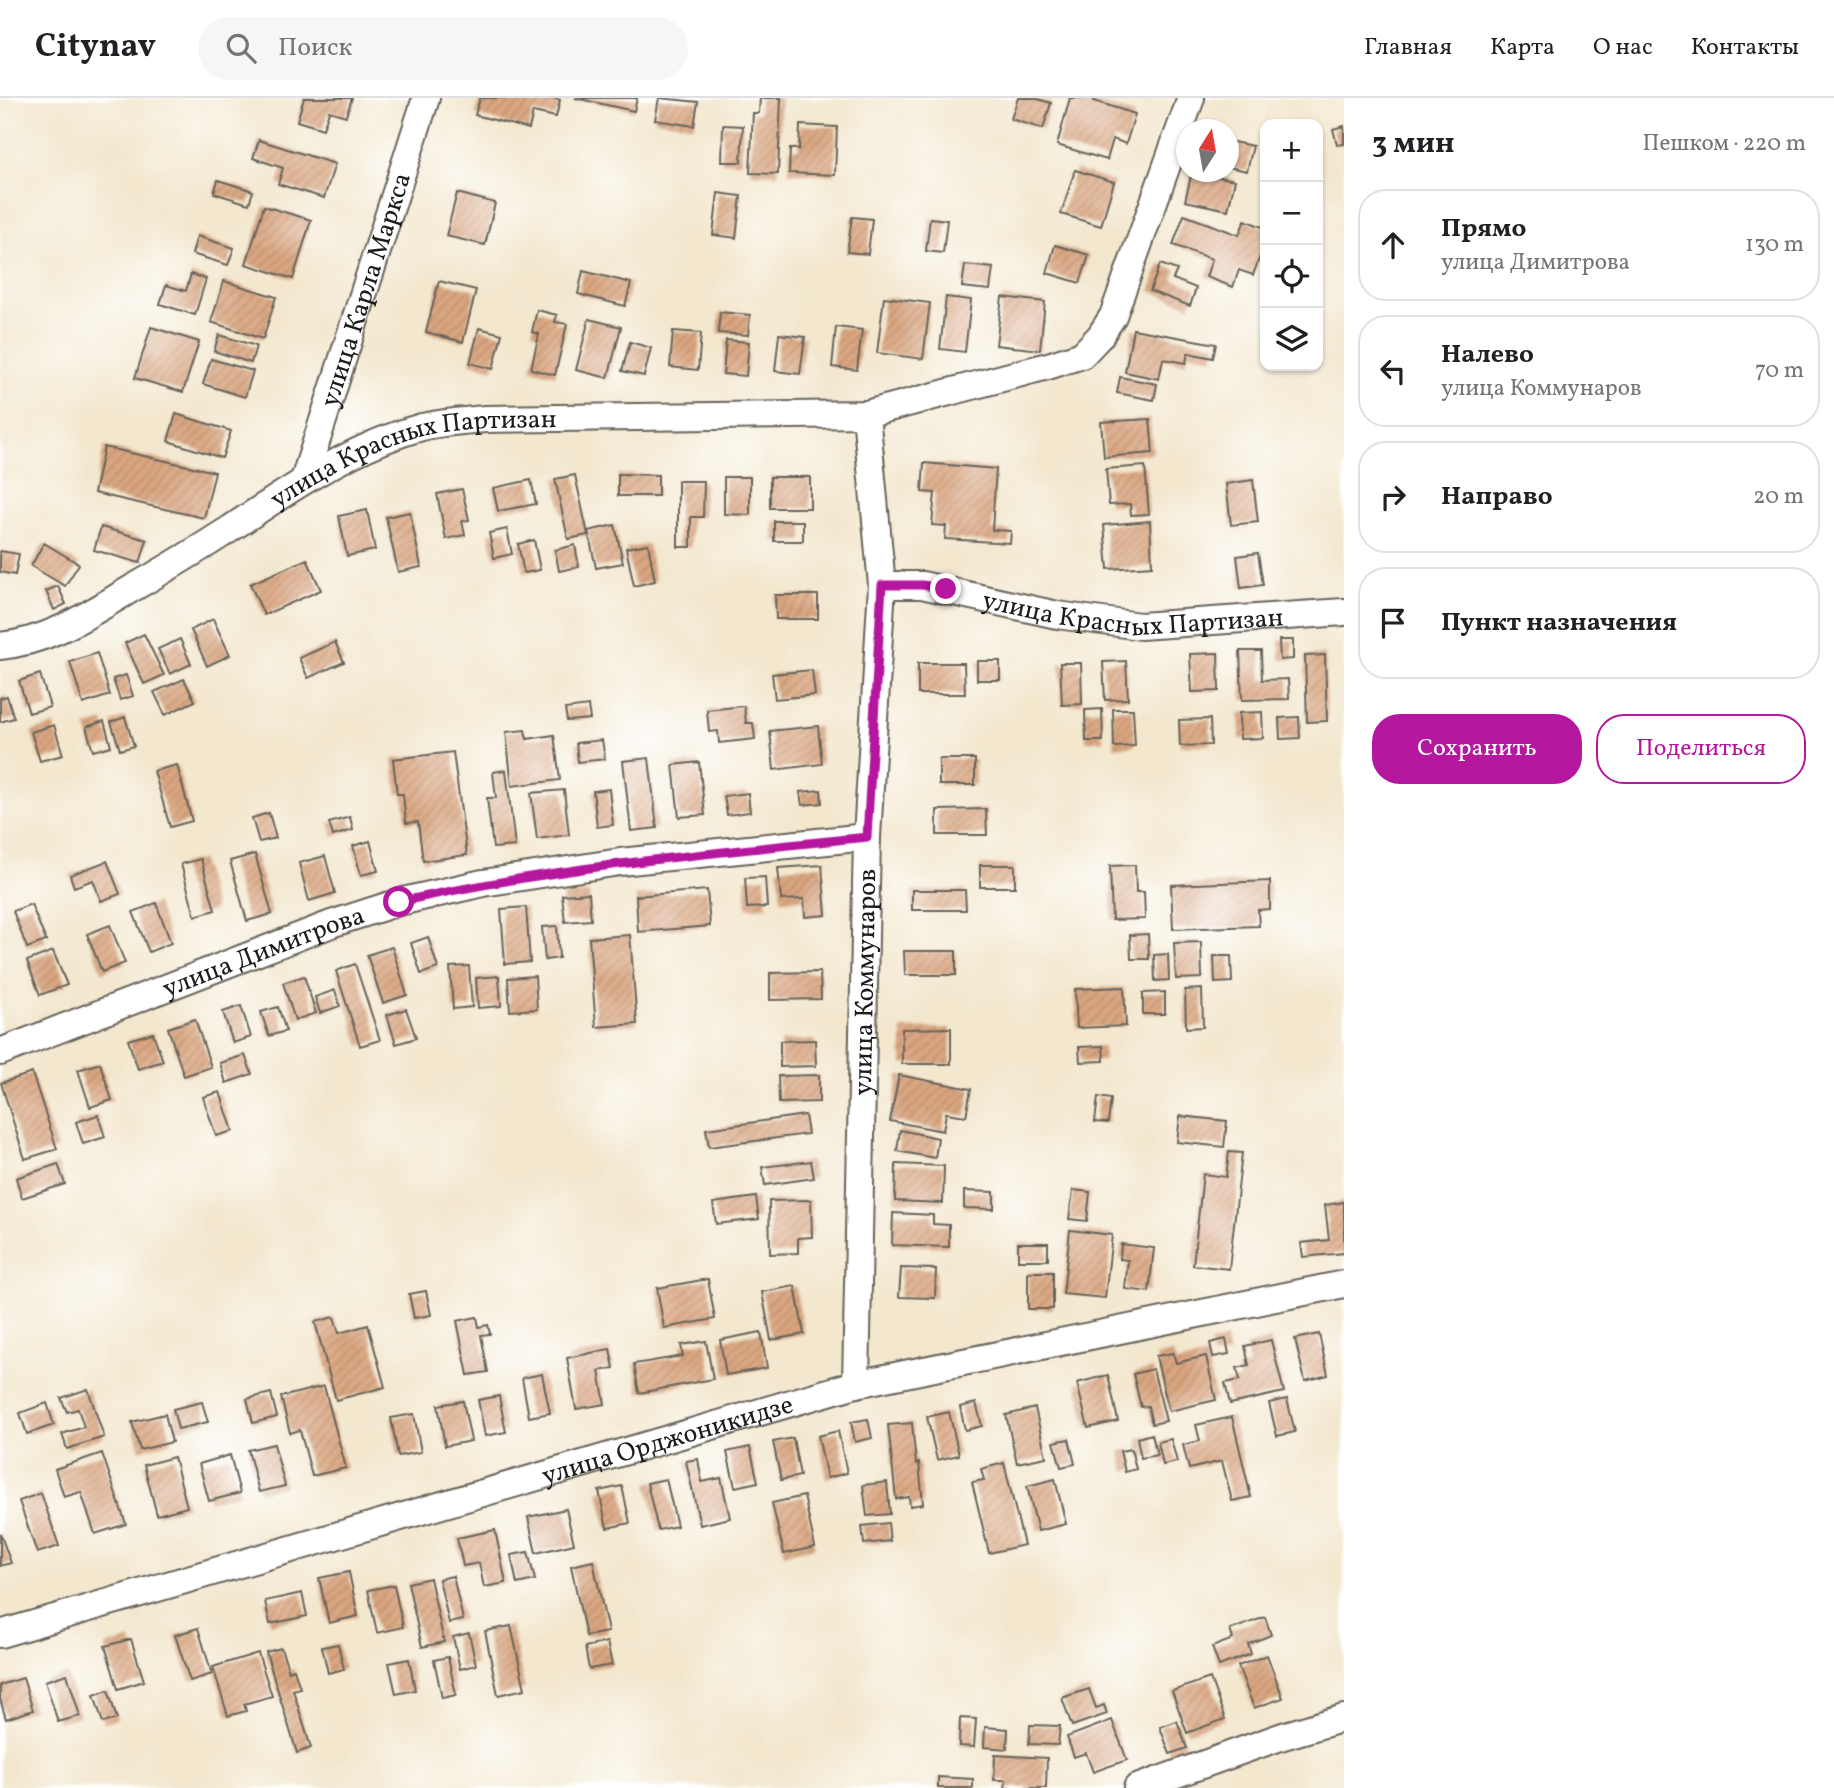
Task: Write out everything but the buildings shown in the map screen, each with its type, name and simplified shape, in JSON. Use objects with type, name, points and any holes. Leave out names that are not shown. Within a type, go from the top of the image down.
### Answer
[{"type":"street","name":"улица Карла Маркса","points":[[304,480],[426,98]]},
{"type":"street","points":[[866,414],[1082,355],[1100,336],[1113,316],[1191,98]]},
{"type":"street","name":"улица Красных Партизан","points":[[0,646],[31,642],[57,633],[186,557],[304,480],[381,442],[422,427],[485,419],[866,414]]},
{"type":"street","name":"улица Коммунаров","points":[[856,1384],[867,837],[882,585],[866,414]]},
{"type":"street","name":"улица Красных Партизан","points":[[882,585],[922,585],[1057,615],[1140,626],[1344,612]]},
{"type":"street","name":"улица Димитрова","points":[[0,1052],[331,924],[399,902],[483,883],[620,863],[867,837]]},
{"type":"street","name":"улица Орджоникидзе","points":[[0,1634],[856,1384],[1344,1284]]},
{"type":"street","points":[[1137,1788],[1283,1736],[1344,1718]]},
{"type":"route","points":[[399,902],[483,883],[620,863],[867,837],[882,585],[922,585],[946,589]]}]
